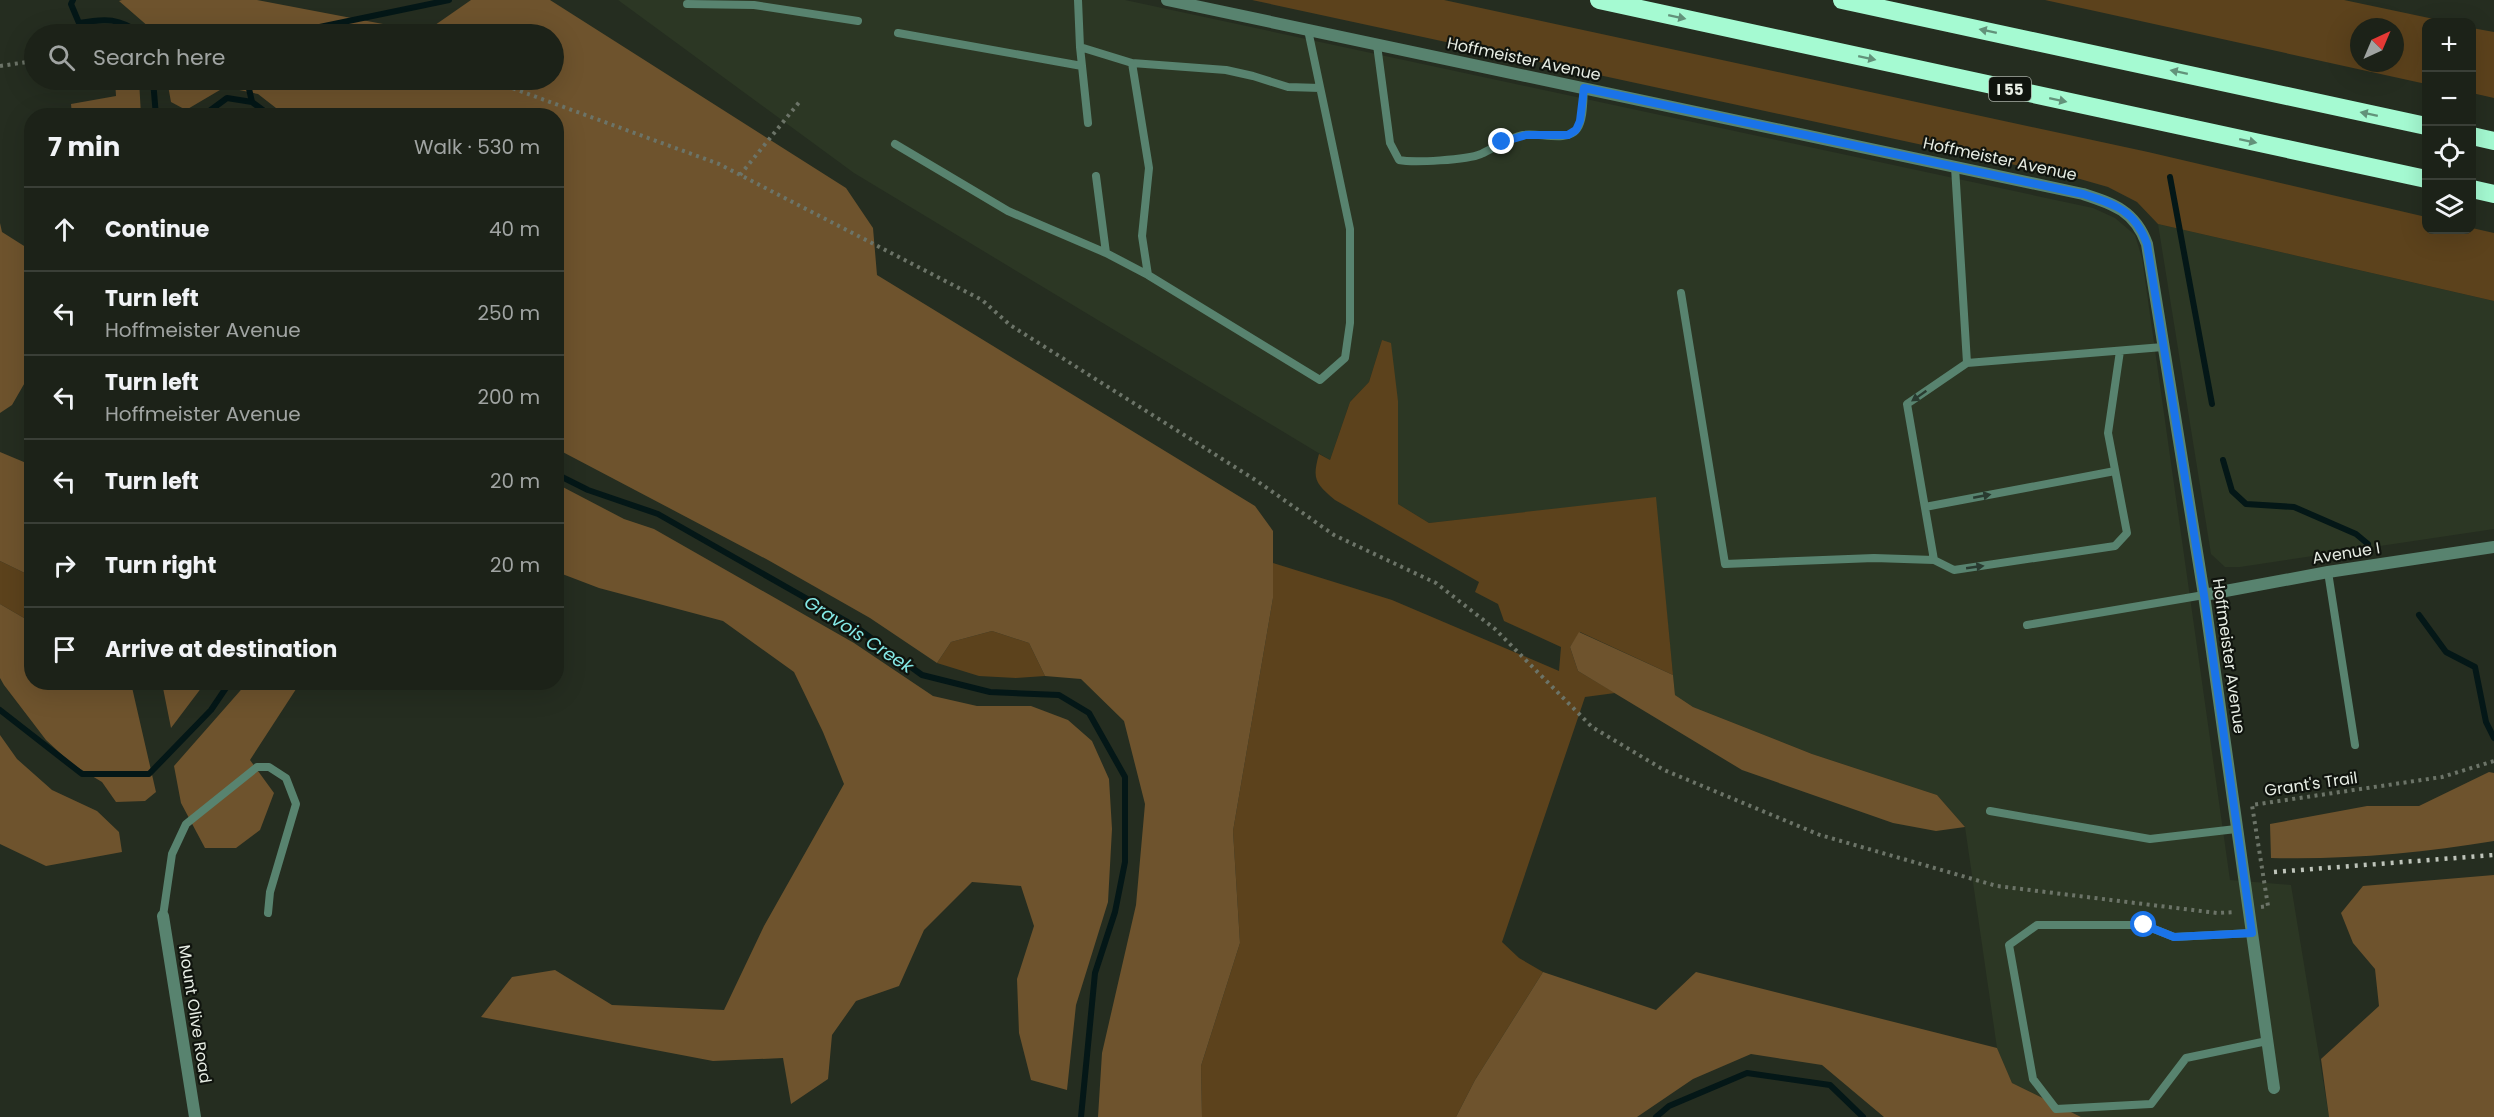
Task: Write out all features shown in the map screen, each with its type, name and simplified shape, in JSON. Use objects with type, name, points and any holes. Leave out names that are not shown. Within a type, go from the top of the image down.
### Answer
[{"type":"highway","name":"I 55","points":[[1599,0],[2422,179]]},
{"type":"highway","points":[[1842,0],[2422,125]]},
{"type":"highway","points":[[2476,137],[2494,141]]},
{"type":"highway","points":[[2476,190],[2494,194]]},
{"type":"street","name":"Hoffmeister Avenue","points":[[1167,0],[2083,194],[2110,203],[2130,216],[2141,227],[2147,244],[2204,595],[2274,1088]]},
{"type":"street","name":"Avenue I","points":[[2204,595],[2328,572],[2494,548]]},
{"type":"street","name":"Mount Olive Road","points":[[163,916],[195,1117]]},
{"type":"lane","points":[[1078,0],[1080,47],[1088,123]]},
{"type":"lane","points":[[687,4],[754,5],[858,21]]},
{"type":"lane","points":[[895,144],[1008,211],[1106,253],[1148,275],[1320,380],[1345,358],[1350,323],[1350,229],[1308,30]]},
{"type":"lane","points":[[898,33],[1082,66]]},
{"type":"lane","points":[[1377,45],[1390,143],[1399,160],[1410,163],[1479,155],[1502,142],[1526,135],[1568,135],[1576,130],[1580,121],[1584,88]]},
{"type":"lane","points":[[1080,47],[1132,63],[1226,70],[1288,87],[1320,88]]},
{"type":"lane","points":[[1132,63],[1149,168],[1142,236],[1148,275]]},
{"type":"lane","points":[[1955,167],[1967,363]]},
{"type":"lane","points":[[1096,176],[1106,253]]},
{"type":"lane","points":[[1681,293],[1725,564],[1874,558],[1934,560],[1953,570],[2115,546],[2127,533],[2108,433],[2120,351]]},
{"type":"lane","points":[[1934,560],[1907,404],[1967,363],[2163,347]]},
{"type":"lane","points":[[1925,507],[2115,471]]},
{"type":"lane","points":[[2328,572],[2355,746]]},
{"type":"lane","points":[[2027,625],[2204,595]]},
{"type":"lane","points":[[163,916],[172,854],[186,824],[257,767],[269,767],[286,778],[296,804],[270,892],[268,913]]},
{"type":"lane","points":[[1990,811],[2150,839],[2236,829]]},
{"type":"lane","points":[[2252,933],[2174,937],[2144,925],[2037,925],[2009,945],[2032,1079],[2056,1108],[2151,1104],[2186,1058],[2268,1041]]},
{"type":"path","points":[[0,66],[24,62]]},
{"type":"path","points":[[517,90],[719,164],[982,300],[1019,330],[1257,481],[1334,535],[1436,583],[1495,629],[1592,727],[1664,770],[1820,835],[1997,886],[2217,913]]},
{"type":"path","points":[[740,175],[801,100]]},
{"type":"path","name":"Grant's Trail","points":[[2248,911],[2268,906],[2252,805],[2442,777],[2494,761]]},
{"type":"shaded area","points":[[257,0],[383,24],[145,24],[119,1]]},
{"type":"shaded area","points":[[471,0],[550,0],[846,188],[873,228],[877,275],[1255,506],[1273,531],[1273,598],[1233,831],[1240,943],[1201,1066],[1202,1117],[1098,1117],[1102,1053],[1136,905],[1145,804],[1124,721],[1081,679],[1045,676],[1029,643],[992,631],[951,642],[937,663],[870,618],[768,560],[564,453],[564,108],[276,108],[258,94],[239,90],[564,90],[564,24],[436,24]]},
{"type":"shaded area","points":[[618,0],[1125,0],[2093,208],[2115,218],[2135,235],[2142,258],[2230,880],[2291,885],[2329,1117],[2081,1117],[2012,1083],[1997,1048],[1965,827],[1937,795],[1812,754],[1693,707],[1675,695],[1655,498],[1429,523],[1398,504],[1398,401],[1382,340],[1369,382],[1350,402],[1330,460],[854,173]]},
{"type":"shaded area","points":[[1252,0],[1444,0],[2148,152],[2422,216],[2422,234],[2476,234],[2476,229],[2494,233],[2494,301],[2158,224],[2137,202],[2108,187],[2080,179]]},
{"type":"shaded area","points":[[2045,0],[2344,0],[2429,18],[2422,18],[2422,83],[2372,72],[2404,72],[2404,18],[2350,18],[2350,67]]},
{"type":"shaded area","points":[[2476,29],[2494,32],[2494,98],[2476,94]]},
{"type":"shaded area","points":[[116,90],[140,90],[141,108],[71,108],[71,104],[116,96]]},
{"type":"shaded area","points":[[169,90],[220,90],[189,108],[182,108],[171,102]]},
{"type":"shaded area","points":[[0,223],[2,232],[24,246],[24,384],[12,405],[0,413]]},
{"type":"shaded area","points":[[2158,224],[2494,301],[2494,529],[2240,567],[2225,567],[2211,554]]},
{"type":"shaded area","points":[[1382,340],[1391,343],[1398,401],[1398,504],[1429,523],[1656,497],[1673,675],[1580,632],[1570,647],[1578,671],[1615,693],[1585,697],[1502,942],[1519,958],[1543,972],[1475,1080],[1456,1117],[1202,1117],[1201,1066],[1240,943],[1233,831],[1273,598],[1273,563],[1392,600],[1559,671],[1561,647],[1504,621],[1498,604],[1475,592],[1479,582],[1335,500],[1319,485],[1316,469],[1319,454],[1330,460],[1350,402],[1369,382]]},
{"type":"shaded area","points":[[0,452],[24,462],[24,573],[0,561]]},
{"type":"shaded area","points":[[564,488],[624,519],[654,529],[854,643],[933,696],[977,706],[1031,706],[1068,720],[1092,741],[1109,779],[1112,829],[1108,902],[1076,1005],[1067,1090],[1031,1080],[1019,1033],[1017,979],[1034,926],[1021,886],[972,882],[924,930],[899,986],[856,1001],[832,1035],[828,1079],[791,1104],[783,1058],[713,1061],[481,1017],[512,977],[555,970],[612,1005],[724,1010],[764,926],[844,784],[823,732],[794,672],[723,621],[599,588],[564,575]]},
{"type":"shaded area","points":[[0,561],[24,573],[24,618],[0,604]]},
{"type":"shaded area","points":[[0,604],[24,618],[24,690],[133,690],[156,792],[145,801],[116,802],[102,782],[72,764],[46,740],[0,678]]},
{"type":"shaded area","points":[[992,631],[1029,643],[1045,676],[1016,678],[979,676],[937,663],[951,642]]},
{"type":"shaded area","points":[[1579,632],[1673,675],[1675,695],[1693,707],[1812,754],[1937,795],[1965,827],[1936,831],[1893,823],[1742,770],[1578,671],[1570,647]]},
{"type":"shaded area","points":[[163,690],[200,690],[171,728]]},
{"type":"shaded area","points":[[241,690],[295,690],[250,760],[274,793],[260,830],[236,848],[205,848],[181,803],[174,766]]},
{"type":"shaded area","points":[[0,735],[17,759],[52,790],[97,811],[119,832],[122,852],[46,866],[0,844]]},
{"type":"shaded area","points":[[2489,772],[2494,773],[2494,841],[2383,855],[2271,858],[2270,824],[2367,806],[2419,806]]},
{"type":"shaded area","points":[[2494,875],[2494,1117],[2329,1117],[2321,1059],[2379,1006],[2375,969],[2353,943],[2341,913],[2363,886]]},
{"type":"shaded area","points":[[1543,972],[1656,1010],[1696,972],[1997,1048],[2012,1083],[2081,1117],[1884,1117],[1822,1065],[1751,1054],[1693,1079],[1637,1117],[1456,1117],[1475,1080]]},
{"type":"waterway","points":[[73,0],[71,4],[79,23],[97,20],[124,24]]},
{"type":"waterway","points":[[334,24],[449,0]]},
{"type":"waterway","points":[[154,90],[155,108]]},
{"type":"waterway","points":[[249,90],[252,102]]},
{"type":"waterway","points":[[213,108],[227,98],[252,102],[260,108]]},
{"type":"waterway","points":[[2170,177],[2212,404]]},
{"type":"waterway","points":[[2223,460],[2232,491],[2246,504],[2294,507],[2356,534],[2368,544]]},
{"type":"waterway","name":"Gravois Creek","points":[[564,478],[588,490],[658,514],[853,625],[922,675],[990,692],[1059,695],[1089,713],[1125,777],[1125,862],[1115,912],[1095,973],[1081,1117]]},
{"type":"waterway","points":[[2419,615],[2446,652],[2475,667],[2486,722],[2494,738]]},
{"type":"waterway","name":"Gravois Creek","points":[[0,710],[82,774],[149,774],[211,710],[225,690]]},
{"type":"waterway","name":"Gravois Creek","points":[[1656,1117],[1669,1106],[1747,1073],[1830,1085],[1863,1117]]},
{"type":"railway","points":[[2274,872],[2494,855]]},
{"type":"route","points":[[1502,142],[1526,135],[1568,135],[1576,130],[1580,121],[1584,88],[2083,194],[2110,203],[2130,216],[2141,227],[2147,244],[2204,595],[2252,933],[2174,937],[2144,925]]}]
